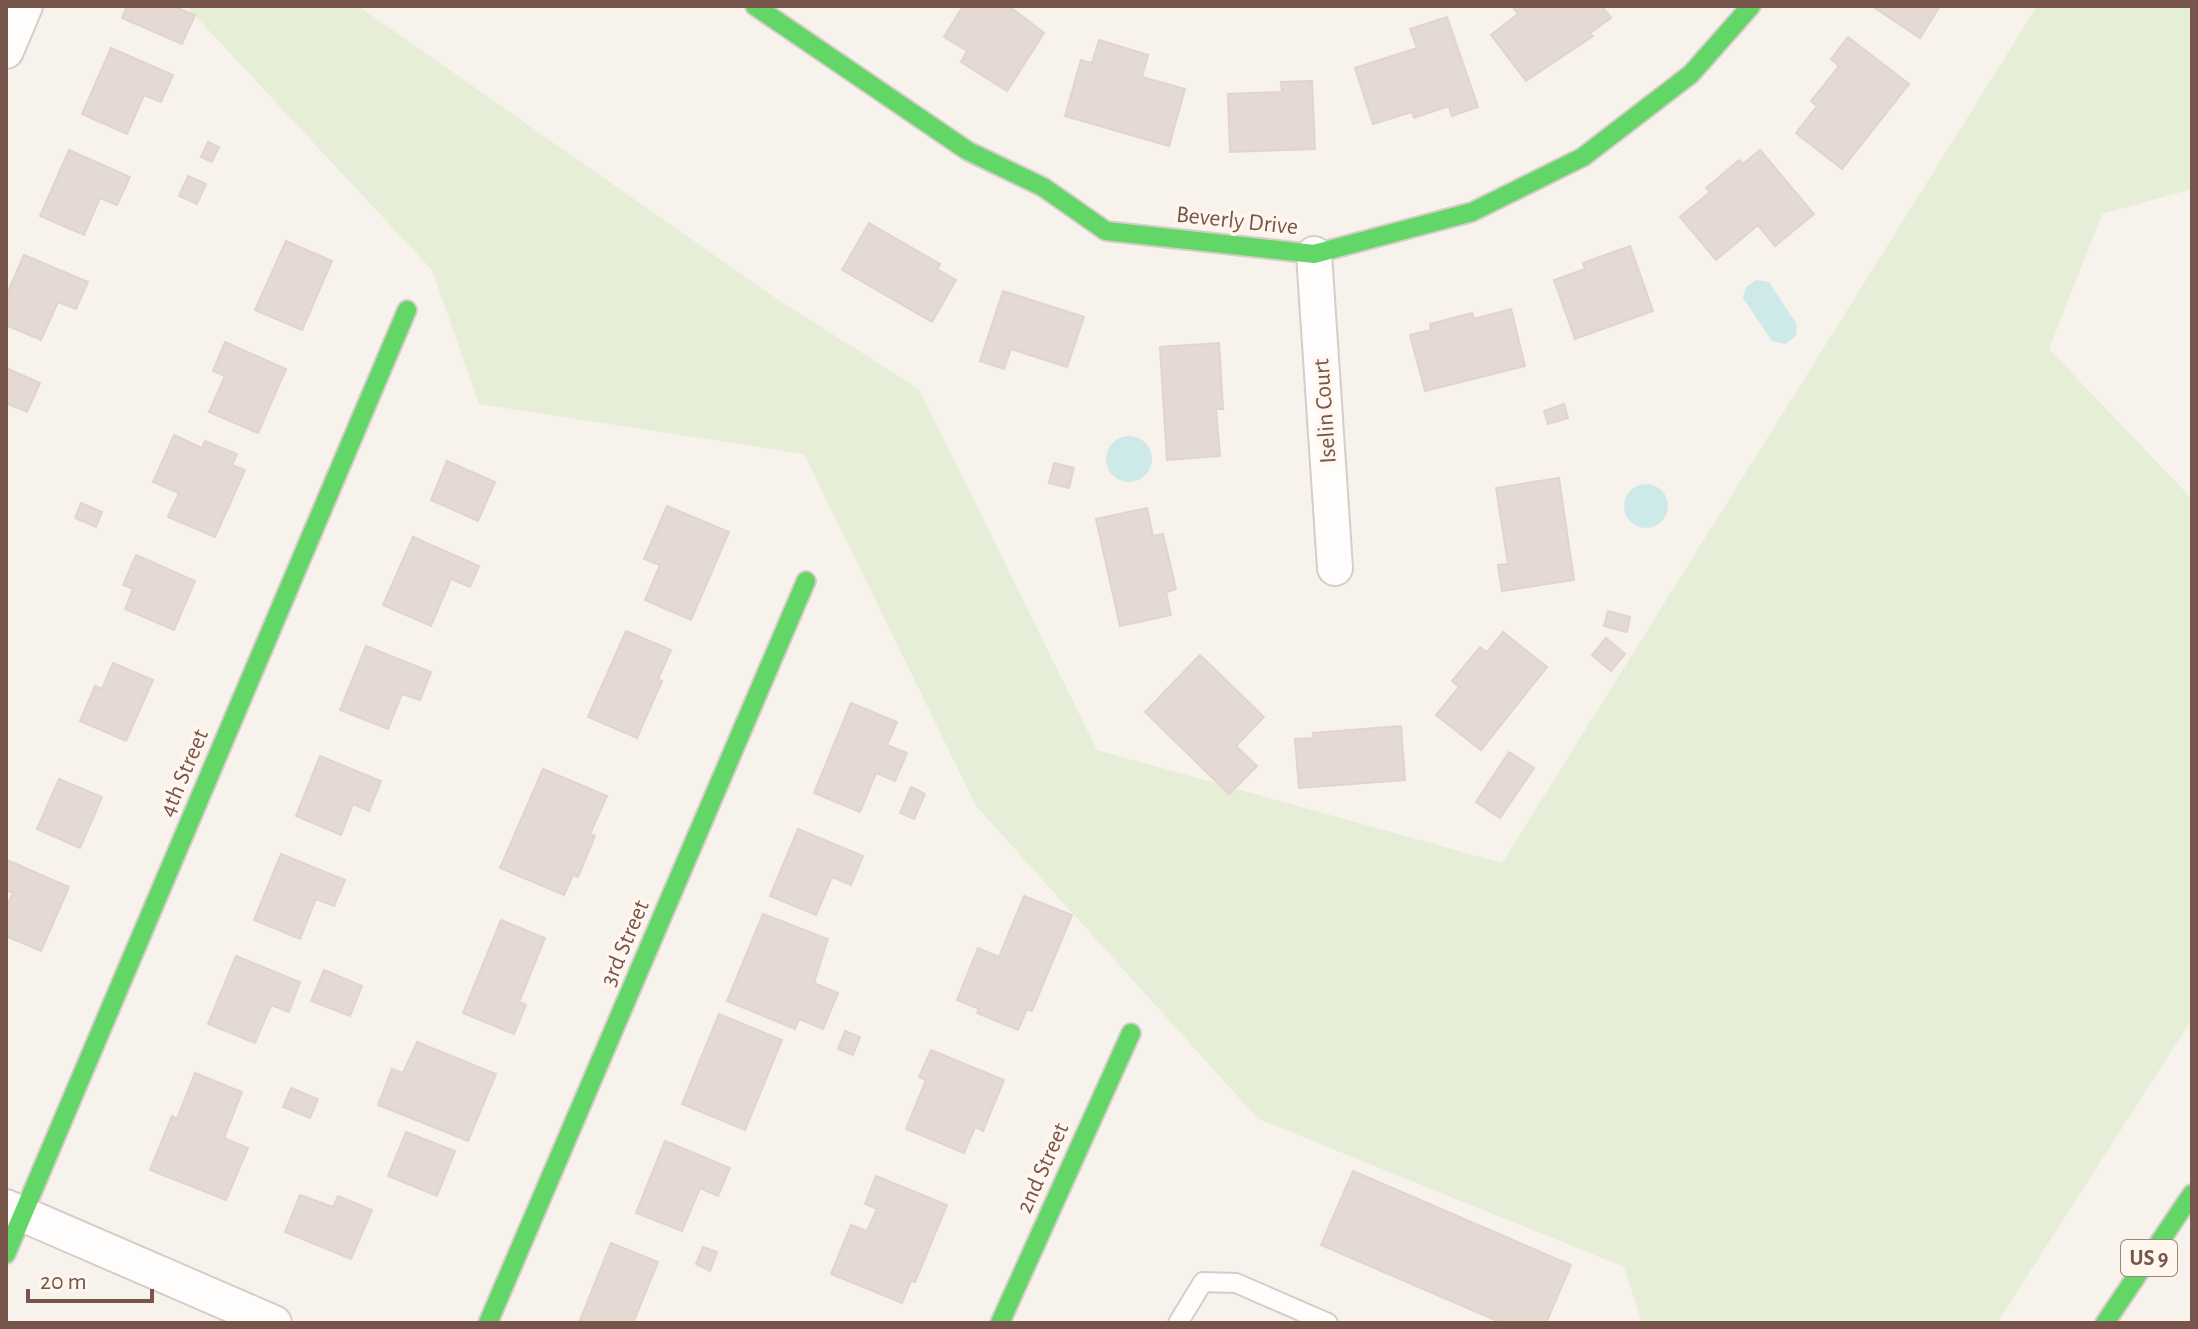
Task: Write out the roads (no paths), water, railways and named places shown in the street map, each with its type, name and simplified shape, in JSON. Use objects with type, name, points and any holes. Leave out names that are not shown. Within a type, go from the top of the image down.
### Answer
[{"type":"main road","name":"Beverly Drive","points":[[755,6],[968,151],[1043,187],[1106,231],[1314,254],[1472,212],[1583,157],[1691,74],[1751,6]]},
{"type":"main road","name":"4th Street","points":[[6,1254],[14,1210],[407,310]]},
{"type":"main road","name":"3rd Street","points":[[488,1323],[806,581]]},
{"type":"main road","name":"2nd Street","points":[[1000,1323],[1131,1033]]},
{"type":"main road","name":"US 9","points":[[2105,1323],[2192,1194]]},
{"type":"street","points":[[6,51],[25,6]]},
{"type":"street","name":"Iselin Court","points":[[1314,254],[1335,568]]},
{"type":"street","points":[[14,1210],[274,1323]]},
{"type":"lane","points":[[1178,1323],[1203,1282],[1236,1283],[1328,1323]]},
{"type":"water","points":[[1756,280],[1769,282],[1797,325],[1796,336],[1785,344],[1772,341],[1743,298],[1746,287]]},
{"type":"water","points":[[1129,436],[1145,443],[1152,459],[1145,475],[1129,482],[1113,475],[1106,459],[1113,443]]},
{"type":"water","points":[[1646,484],[1661,491],[1668,506],[1661,521],[1646,528],[1631,521],[1624,506],[1631,491]]}]
